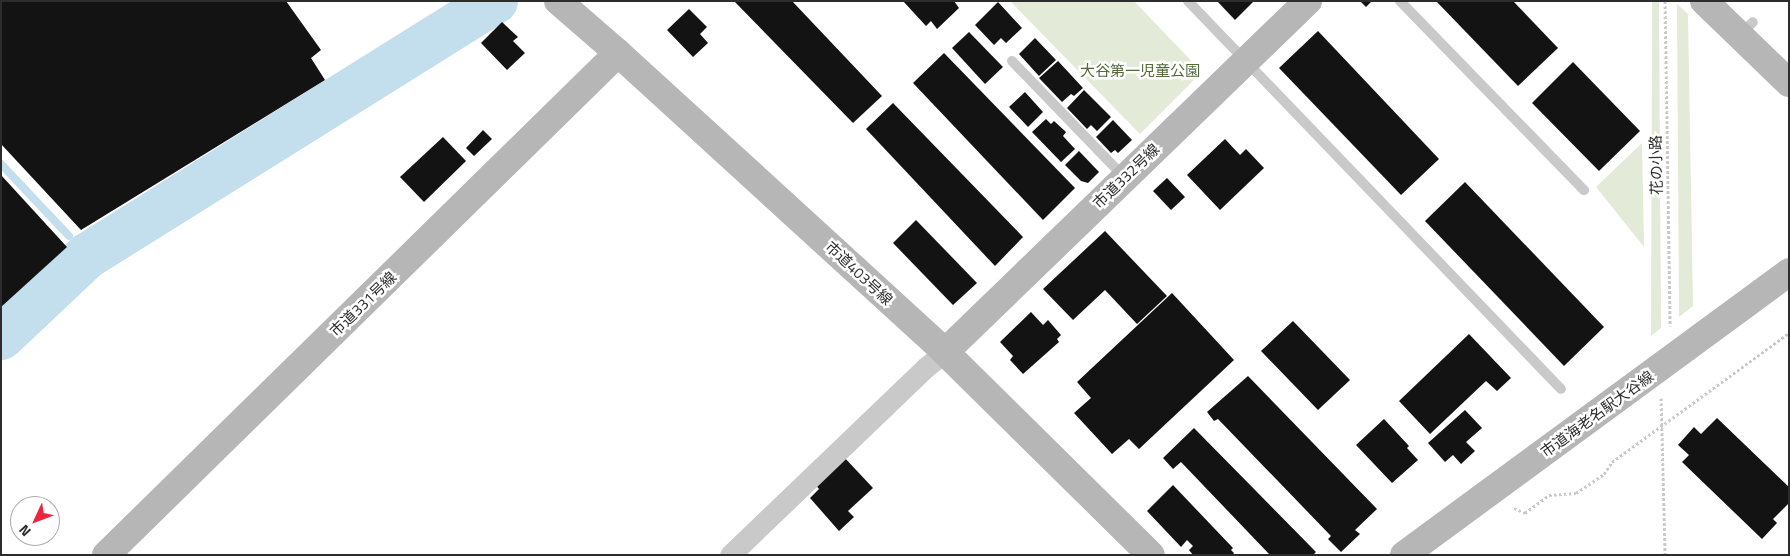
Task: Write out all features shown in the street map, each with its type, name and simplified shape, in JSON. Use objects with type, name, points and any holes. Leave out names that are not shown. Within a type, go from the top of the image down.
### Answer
[{"type":"street","name":"市道403号線","points":[[558,1],[618,53],[945,352],[1151,555]]},
{"type":"street","name":"市道332号線","points":[[945,352],[1308,1]]},
{"type":"street","points":[[1704,1],[1746,29],[1789,83]]},
{"type":"street","name":"市道331号線","points":[[106,555],[618,53]]},
{"type":"street","name":"市道海老名駅大谷線","points":[[1404,555],[1789,272]]},
{"type":"street","points":[[730,555],[926,367],[945,352]]},
{"type":"lane","points":[[1188,1],[1561,389]]},
{"type":"lane","points":[[1400,1],[1584,190]]},
{"type":"lane","points":[[1012,61],[1125,178]]},
{"type":"path","name":"花の小路","points":[[1665,1],[1671,328]]},
{"type":"path","points":[[1514,508],[1525,513],[1549,496],[1576,493],[1604,474],[1612,462],[1789,333]]},
{"type":"path","points":[[1661,398],[1664,555]]},
{"type":"green space","name":"大谷第一児童公園","points":[[1010,1],[1134,1],[1202,72],[1140,134]]},
{"type":"green space","points":[[1652,1],[1659,1],[1661,328],[1651,336]]},
{"type":"green space","points":[[1677,4],[1688,14],[1693,306],[1679,317]]},
{"type":"green space","points":[[1642,143],[1644,247],[1596,187]]},
{"type":"building","points":[[1,1],[286,1],[321,50],[311,58],[325,80],[81,230],[1,144]]},
{"type":"building","points":[[734,1],[792,1],[882,96],[853,123]]},
{"type":"building","points":[[903,1],[954,1],[959,8],[937,29],[931,21],[926,26]]},
{"type":"building","points":[[1217,1],[1254,1],[1235,20]]},
{"type":"building","points":[[1360,1],[1372,1],[1366,7]]},
{"type":"building","points":[[1436,1],[1513,1],[1558,48],[1518,86]]},
{"type":"building","points":[[998,2],[1022,28],[1006,43],[1001,38],[994,45],[975,25]]},
{"type":"building","points":[[689,9],[707,27],[700,34],[708,43],[693,57],[667,30]]},
{"type":"building","points":[[502,22],[518,37],[513,41],[525,53],[507,70],[481,43]]},
{"type":"building","points":[[1318,31],[1439,159],[1401,195],[1279,68]]},
{"type":"building","points":[[969,32],[1003,67],[985,84],[952,48]]},
{"type":"building","points":[[1035,38],[1056,60],[1039,76],[1019,54]]},
{"type":"building","points":[[944,53],[1075,188],[1043,220],[913,83]]},
{"type":"building","points":[[1058,61],[1083,88],[1074,96],[1071,94],[1062,102],[1039,78]]},
{"type":"building","points":[[1573,62],[1640,131],[1599,171],[1532,103]]},
{"type":"building","points":[[1084,90],[1111,117],[1097,131],[1091,125],[1087,129],[1067,108]]},
{"type":"building","points":[[1025,92],[1043,112],[1028,127],[1009,107]]},
{"type":"building","points":[[893,103],[1023,237],[995,266],[866,129]]},
{"type":"building","points":[[1046,119],[1051,124],[1054,121],[1066,132],[1063,136],[1075,149],[1061,162],[1032,132]]},
{"type":"building","points":[[1113,120],[1132,140],[1118,153],[1115,150],[1111,153],[1096,137]]},
{"type":"building","points":[[483,130],[492,139],[474,156],[466,148]]},
{"type":"building","points":[[443,137],[466,161],[424,202],[400,177]]},
{"type":"building","points":[[1225,139],[1240,155],[1246,149],[1264,168],[1220,210],[1187,175]]},
{"type":"building","points":[[1079,151],[1099,172],[1088,183],[1081,181],[1065,165]]},
{"type":"building","points":[[1,175],[67,247],[1,307]]},
{"type":"building","points":[[1167,178],[1185,197],[1171,210],[1153,191]]},
{"type":"building","points":[[1465,182],[1604,327],[1564,366],[1425,221]]},
{"type":"building","points":[[916,220],[977,283],[953,305],[893,243]]},
{"type":"building","points":[[1105,231],[1167,296],[1137,324],[1105,290],[1073,320],[1043,289]]},
{"type":"building","points":[[1172,293],[1234,360],[1139,449],[1129,439],[1112,454],[1074,413],[1091,398],[1077,382]]},
{"type":"building","points":[[1031,312],[1043,325],[1048,320],[1061,335],[1057,339],[1059,342],[1023,374],[1010,360],[1013,356],[1000,342]]},
{"type":"building","points":[[1293,321],[1350,380],[1318,410],[1261,351]]},
{"type":"building","points":[[1469,334],[1511,378],[1497,391],[1486,381],[1430,434],[1399,401]]},
{"type":"building","points":[[1248,376],[1377,509],[1355,530],[1360,534],[1341,552],[1328,539],[1331,536],[1218,419],[1214,421],[1207,412]]},
{"type":"building","points":[[1465,410],[1482,428],[1466,442],[1475,451],[1461,464],[1453,455],[1445,462],[1428,443]]},
{"type":"building","points":[[1717,418],[1789,487],[1789,503],[1773,519],[1777,523],[1762,539],[1682,462],[1689,455],[1678,445],[1694,427],[1701,434]]},
{"type":"building","points":[[1384,419],[1409,446],[1407,448],[1418,460],[1392,483],[1356,445]]},
{"type":"building","points":[[1194,428],[1316,552],[1313,555],[1270,555],[1181,462],[1173,469],[1163,458]]},
{"type":"building","points":[[843,456],[873,488],[848,511],[854,517],[839,531],[810,498],[819,489],[814,483]]},
{"type":"building","points":[[1173,485],[1233,548],[1231,550],[1234,553],[1233,555],[1193,555],[1189,550],[1193,546],[1187,540],[1181,547],[1147,511]]},
{"type":"waterway","points":[[1,337],[87,256],[495,1]]},
{"type":"waterway","points":[[1,164],[69,236]]}]
